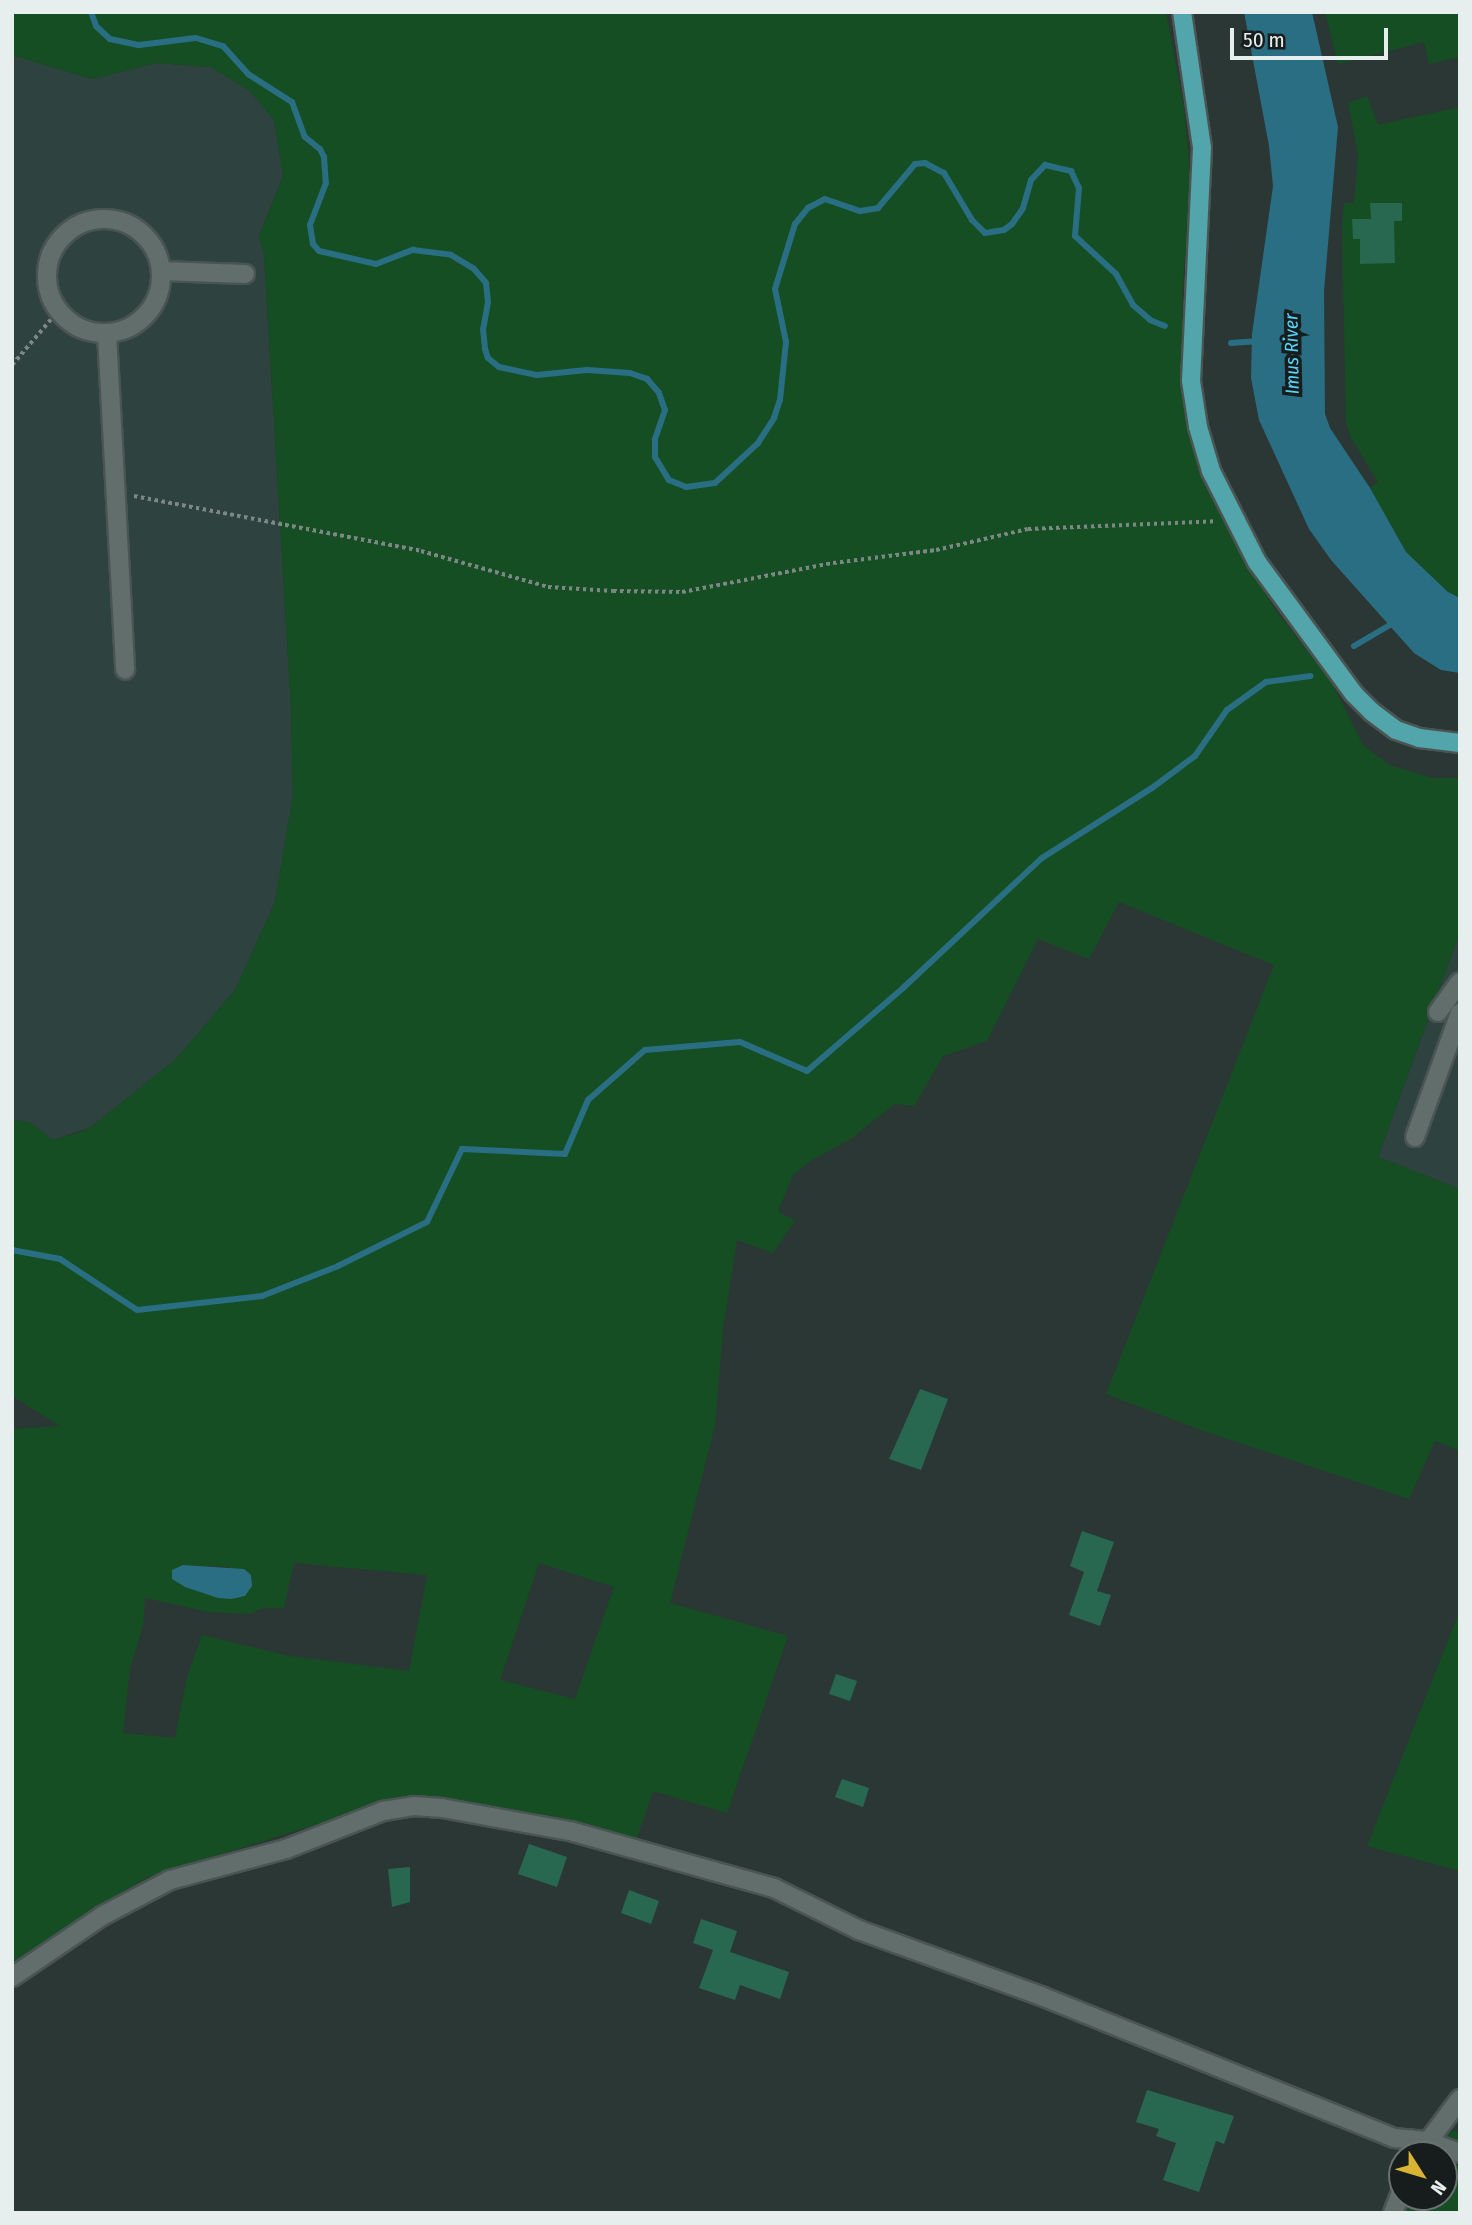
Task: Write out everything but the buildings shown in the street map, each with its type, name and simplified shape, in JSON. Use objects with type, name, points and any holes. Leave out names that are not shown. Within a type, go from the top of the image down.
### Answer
[{"type":"main road","points":[[1182,12],[1202,148],[1191,381],[1198,427],[1211,471],[1257,562],[1332,667],[1372,712],[1396,730],[1419,738],[1460,743]]},
{"type":"street","points":[[115,220],[140,231],[157,253],[161,271],[159,294],[144,317],[120,331],[107,334],[80,329],[58,311],[47,286],[49,258],[64,235],[88,221],[115,220]]},
{"type":"street","points":[[161,271],[245,274]]},
{"type":"street","points":[[107,334],[125,670]]},
{"type":"street","points":[[1438,1012],[1460,982]]},
{"type":"street","points":[[1415,1136],[1460,1013]]},
{"type":"street","points":[[12,1977],[103,1916],[170,1880],[286,1849],[383,1811],[414,1806],[442,1808],[570,1831],[774,1888],[859,1930],[1041,1996],[1402,2141]]},
{"type":"street","points":[[1427,2141],[1460,2099]]},
{"type":"path","points":[[12,365],[58,311]]},
{"type":"path","points":[[115,492],[421,551],[548,587],[613,591],[682,592],[833,563],[936,550],[1028,529],[1236,521]]},
{"type":"shaded area","points":[[12,55],[92,79],[157,63],[211,67],[250,91],[274,120],[283,176],[259,236],[264,254],[291,708],[293,795],[275,902],[235,990],[176,1059],[91,1127],[53,1140],[29,1122],[12,1120]]},
{"type":"shaded area","points":[[1460,932],[1460,1189],[1378,1157]]},
{"type":"green space","points":[[12,12],[1166,12],[1184,108],[1191,186],[1182,294],[1185,412],[1212,496],[1238,549],[1277,612],[1332,683],[1363,745],[1389,765],[1433,778],[1460,778],[1460,932],[1378,1157],[1460,1189],[1460,1451],[1435,1441],[1409,1499],[1206,1432],[1106,1394],[1274,965],[1119,902],[1089,959],[1038,939],[987,1041],[943,1056],[914,1106],[895,1104],[849,1140],[812,1160],[793,1175],[778,1211],[795,1221],[773,1253],[737,1240],[723,1329],[715,1425],[670,1603],[788,1636],[727,1813],[653,1791],[635,1844],[387,1802],[146,1878],[102,1904],[12,1967],[12,1429],[60,1426],[12,1396],[12,1120],[29,1122],[53,1140],[75,1134],[91,1127],[176,1059],[235,990],[275,902],[293,795],[291,708],[264,254],[259,236],[283,176],[274,120],[250,91],[211,67],[157,63],[92,79],[12,55]],"holes":[[[294,1563],[427,1575],[409,1671],[289,1656],[202,1635],[187,1677],[175,1738],[123,1733],[130,1669],[143,1625],[145,1598],[209,1612],[249,1614],[264,1608],[284,1608]],[[539,1563],[614,1587],[575,1699],[500,1680]],[[183,1565],[230,1567],[218,1598],[185,1587],[173,1579]]]},
{"type":"green space","points":[[1325,12],[1460,12],[1460,57],[1429,64],[1424,42],[1338,64]]},
{"type":"green space","points":[[1367,96],[1378,125],[1460,107],[1460,598],[1448,592],[1406,552],[1370,488],[1378,482],[1351,438],[1346,423],[1342,227],[1344,203],[1354,203],[1358,154],[1348,103]]},
{"type":"green space","points":[[1460,1610],[1460,1871],[1367,1846]]},
{"type":"green space","points":[[1454,2130],[1460,2133],[1460,2213],[1401,2213],[1458,2211],[1458,2141],[1440,2141]]},
{"type":"water","name":"Imus River","points":[[1244,12],[1312,12],[1338,127],[1324,291],[1325,414],[1330,428],[1370,488],[1406,552],[1448,592],[1460,598],[1460,673],[1441,670],[1414,653],[1331,560],[1309,529],[1259,420],[1251,378],[1252,334],[1273,186],[1269,146]]},
{"type":"water","points":[[183,1565],[244,1569],[251,1575],[252,1586],[245,1596],[218,1598],[185,1587],[172,1579],[172,1570]]},
{"type":"waterway","points":[[91,12],[96,26],[110,39],[139,45],[196,38],[223,46],[248,74],[292,102],[305,137],[320,149],[324,157],[326,183],[310,225],[313,244],[319,251],[376,264],[413,250],[451,255],[474,269],[486,283],[488,302],[483,329],[485,349],[488,358],[499,367],[537,375],[587,370],[630,373],[647,379],[659,393],[665,410],[655,439],[655,457],[669,480],[686,487],[715,483],[758,443],[774,418],[780,400],[786,342],[775,289],[795,224],[808,208],[825,199],[860,211],[878,208],[915,164],[925,163],[944,173],[972,220],[985,233],[1004,230],[1012,224],[1023,208],[1031,180],[1045,165],[1071,171],[1079,188],[1075,236],[1116,274],[1133,305],[1150,320],[1165,326]]},
{"type":"waterway","points":[[1231,343],[1260,341]]},
{"type":"waterway","points":[[1354,646],[1395,622]]},
{"type":"waterway","points":[[12,1250],[60,1259],[137,1310],[262,1296],[338,1266],[427,1222],[462,1149],[565,1154],[588,1100],[645,1050],[740,1042],[807,1071],[903,988],[1042,858],[1152,788],[1195,756],[1227,710],[1266,682],[1311,676]]}]
